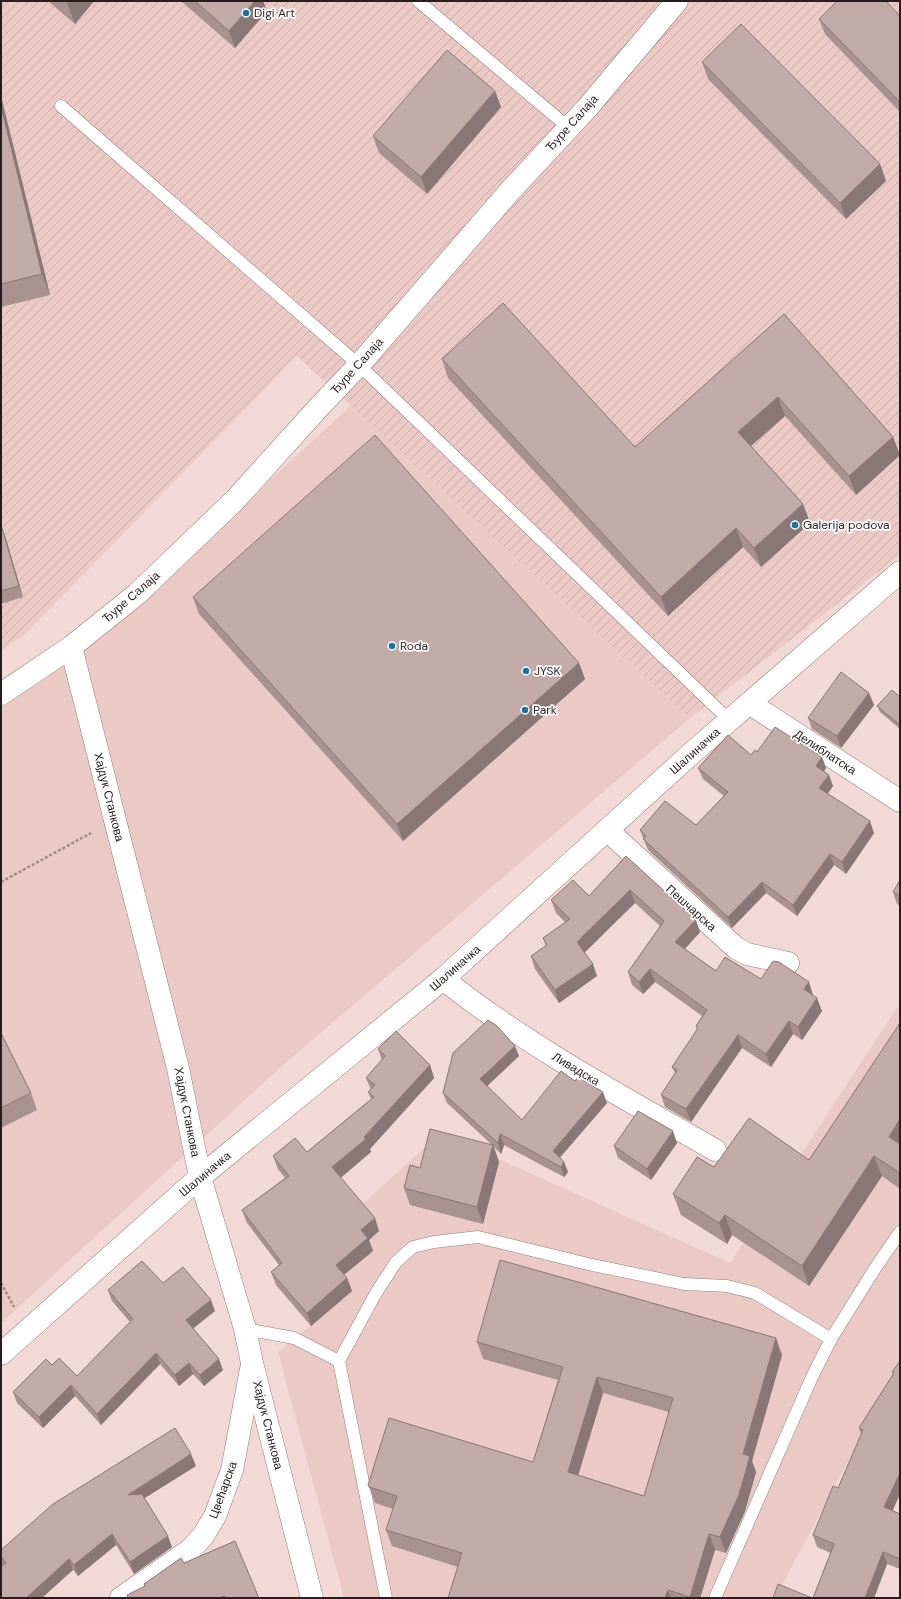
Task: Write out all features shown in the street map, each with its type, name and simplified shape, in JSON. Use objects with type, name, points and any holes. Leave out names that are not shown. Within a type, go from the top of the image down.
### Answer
[{"type":"street","name":"Ђуре Салаја","points":[[1,694],[71,647],[137,594],[235,500],[318,407],[359,365],[510,191],[588,107],[678,1]]},
{"type":"street","name":"Шалиначка","points":[[1,1354],[200,1177],[443,979],[729,720],[900,572]]},
{"type":"street","name":"Хајдук Станкова","points":[[71,647],[178,1068],[200,1177],[246,1329],[252,1363],[312,1598]]},
{"type":"street","name":"Делиблатска","points":[[749,703],[900,801]]},
{"type":"street","name":"Пешчарска","points":[[607,830],[736,948],[747,954],[788,963]]},
{"type":"street","name":"Ливадска","points":[[443,979],[475,1004],[567,1064],[715,1150]]},
{"type":"street","name":"Цвећарска","points":[[121,1598],[190,1550],[203,1536],[215,1516],[232,1470],[252,1363]]},
{"type":"lane","points":[[418,1],[568,127]]},
{"type":"lane","points":[[61,106],[359,365],[729,720]]},
{"type":"lane","points":[[715,1598],[812,1377],[831,1339],[874,1270],[900,1232]]},
{"type":"lane","points":[[386,1598],[339,1361],[376,1293],[396,1262],[413,1247],[434,1242],[478,1237],[588,1264],[684,1284],[727,1286],[755,1293],[831,1339]]},
{"type":"lane","points":[[246,1329],[294,1338],[339,1361]]},
{"type":"path","points":[[1,882],[114,820]]},
{"type":"shaded area","points":[[1,1],[900,1],[900,555],[690,718],[297,356],[24,635],[1,651]]},
{"type":"shaded area","points":[[352,405],[690,718],[283,1065],[1,1323],[1,702],[127,610]]},
{"type":"shaded area","points":[[900,1003],[900,1364],[775,1598],[344,1598],[278,1352],[311,1325],[282,1277],[441,1133],[730,1263]]},
{"type":"building","points":[[195,1],[255,1],[229,31]]},
{"type":"building","points":[[837,1],[886,1],[900,16],[900,102],[819,19]]},
{"type":"building","points":[[741,24],[880,164],[840,203],[702,62]]},
{"type":"building","points":[[447,50],[495,91],[421,177],[373,136]]},
{"type":"building","points":[[1,106],[42,274],[1,284]]},
{"type":"building","points":[[503,303],[635,447],[784,314],[893,437],[849,476],[778,397],[738,432],[803,504],[754,548],[736,528],[661,597],[442,359]]},
{"type":"building","name":"Roda","points":[[375,435],[579,663],[397,824],[193,597]]},
{"type":"building","points":[[1,528],[19,586],[1,591]]},
{"type":"building","points":[[841,672],[869,693],[837,736],[808,718]]},
{"type":"building","points":[[892,690],[900,697],[900,725],[877,706]]},
{"type":"building","points":[[775,727],[822,757],[816,766],[829,775],[819,788],[870,821],[842,862],[830,854],[793,905],[762,882],[728,917],[643,839],[646,836],[640,830],[665,801],[696,825],[728,792],[698,768],[728,735],[751,755],[755,750],[757,752]]},
{"type":"building","points":[[626,856],[696,920],[675,942],[716,971],[725,957],[761,979],[773,961],[779,962],[809,982],[804,989],[817,998],[798,1027],[789,1021],[766,1054],[738,1035],[686,1109],[661,1095],[677,1070],[672,1067],[698,1028],[696,1026],[707,1010],[650,969],[639,982],[628,972],[664,921],[630,890],[577,942],[593,964],[555,990],[531,956],[547,945],[543,938],[570,919],[551,900],[573,880],[589,896]]},
{"type":"building","points":[[900,880],[900,896],[893,892]]},
{"type":"building","points":[[488,1020],[497,1026],[515,1046],[480,1079],[522,1120],[561,1071],[575,1081],[578,1077],[603,1092],[553,1151],[564,1162],[561,1167],[500,1134],[498,1143],[443,1093],[453,1053]]},
{"type":"building","points":[[900,1023],[900,1119],[889,1137],[900,1144],[900,1173],[874,1156],[802,1266],[725,1215],[719,1223],[673,1194],[697,1157],[714,1167],[749,1118],[809,1160]]},
{"type":"building","points":[[396,1031],[430,1065],[364,1137],[366,1139],[332,1167],[375,1218],[361,1230],[368,1238],[336,1265],[347,1278],[307,1313],[271,1272],[282,1263],[242,1210],[289,1176],[273,1156],[295,1138],[307,1152],[374,1097],[368,1092],[375,1085],[366,1078],[385,1056],[378,1049]]},
{"type":"building","points":[[1,1033],[31,1093],[1,1108]]},
{"type":"building","points":[[638,1111],[673,1131],[647,1169],[614,1146]]},
{"type":"building","points":[[430,1129],[493,1145],[477,1207],[404,1188],[410,1165],[420,1168]]},
{"type":"building","points":[[500,1260],[776,1338],[743,1454],[750,1456],[739,1495],[720,1537],[709,1534],[690,1597],[668,1590],[665,1598],[448,1598],[462,1553],[386,1530],[397,1496],[369,1487],[368,1485],[389,1418],[533,1462],[563,1367],[477,1342]],"holes":[[[597,1377],[673,1398],[644,1496],[568,1472]]]},
{"type":"building","points":[[142,1261],[163,1283],[183,1267],[211,1300],[186,1320],[219,1359],[200,1375],[189,1363],[175,1375],[156,1353],[97,1414],[71,1385],[39,1417],[13,1392],[46,1359],[52,1365],[59,1358],[77,1376],[133,1319],[108,1290]]},
{"type":"building","points":[[900,1361],[900,1473],[884,1507],[900,1514],[900,1559],[883,1552],[865,1598],[813,1598],[834,1544],[813,1535],[833,1486],[838,1488],[863,1430],[859,1428]]},
{"type":"building","points":[[175,1428],[191,1454],[128,1495],[142,1494],[168,1536],[130,1562],[112,1534],[74,1565],[69,1559],[26,1598],[1,1598],[1,1567],[6,1563],[1,1557],[1,1550],[53,1504]]},
{"type":"building","points":[[235,1541],[259,1598],[226,1598],[225,1596],[219,1598],[128,1598],[127,1595],[145,1586],[144,1584],[181,1558],[184,1563]]},
{"type":"building","points":[[778,1584],[812,1598],[773,1598]]},
{"type":"place","name":"Digi Art","points":[[246,13]]},
{"type":"place","name":"Galerija podova","points":[[795,525]]},
{"type":"place","name":"Roda","points":[[392,646]]},
{"type":"place","name":"JYSK","points":[[526,671]]},
{"type":"place","name":"Park","points":[[525,710]]}]
